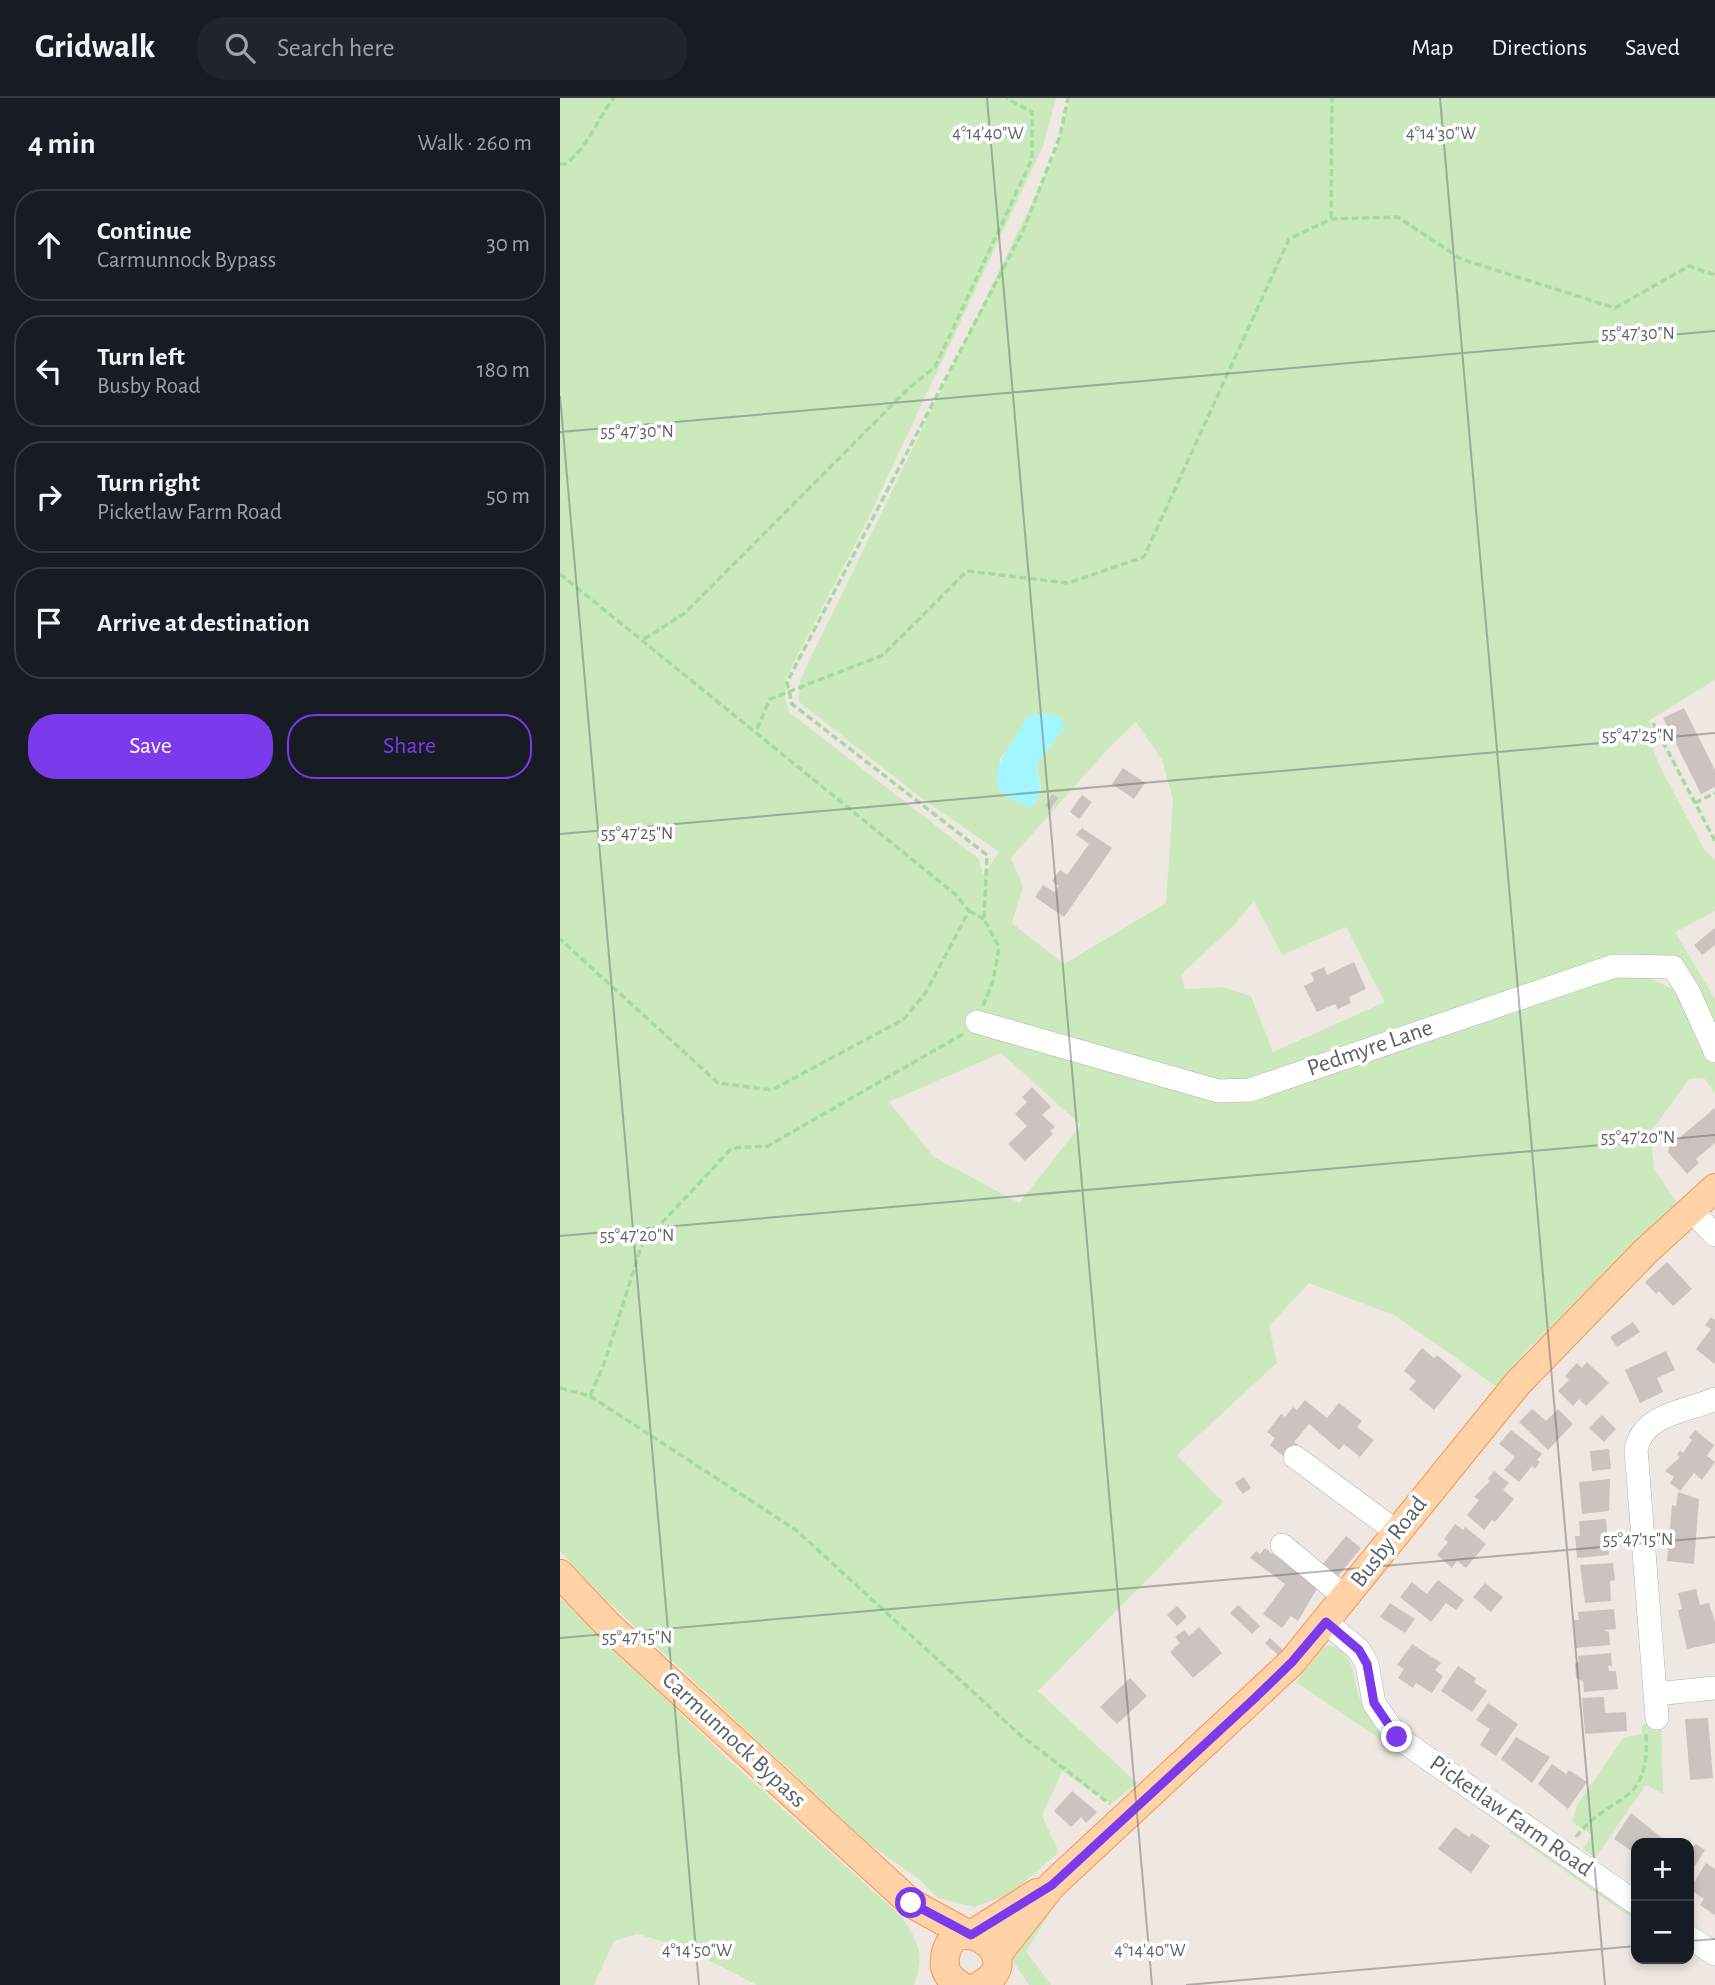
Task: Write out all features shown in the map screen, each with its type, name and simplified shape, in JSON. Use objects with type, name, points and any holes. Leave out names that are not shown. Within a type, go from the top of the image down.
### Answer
[{"type":"main road","name":"Busby Road","points":[[980,1985],[992,1976],[996,1958],[1052,1885],[1283,1671],[1346,1598],[1396,1532],[1518,1383],[1645,1252],[1715,1188]]},
{"type":"main road","name":"Carmunnock Bypass","points":[[560,1574],[609,1626],[911,1903],[990,1944],[996,1958]]},
{"type":"main road","name":"Busby Road","points":[[945,1959],[953,1941],[970,1935],[1052,1885]]},
{"type":"main road","name":"Carmunnock Bypass","points":[[911,1903],[945,1959],[947,1974],[960,1985]]},
{"type":"main road","points":[[996,1958],[1009,1985]]},
{"type":"main road","points":[[928,1985],[945,1959]]},
{"type":"street","name":"Pedmyre Lane","points":[[977,1022],[1219,1091],[1250,1090],[1550,985],[1614,966],[1673,967],[1688,991],[1715,1051]]},
{"type":"street","points":[[1692,1210],[1715,1235]]},
{"type":"street","points":[[1657,1718],[1636,1449],[1644,1428],[1658,1419],[1715,1399]]},
{"type":"street","points":[[1295,1457],[1396,1532]]},
{"type":"street","points":[[1282,1545],[1346,1598]]},
{"type":"street","name":"Picketlaw Farm Road","points":[[1326,1622],[1359,1650],[1367,1664],[1374,1703],[1397,1737],[1633,1901]]},
{"type":"street","points":[[1656,1694],[1715,1688]]},
{"type":"street","points":[[1694,1940],[1715,1954]]},
{"type":"path","points":[[560,164],[565,164],[583,151],[599,117],[614,98]]},
{"type":"path","points":[[643,639],[685,613],[909,388],[935,367],[1032,159],[1032,112],[1006,98]]},
{"type":"path","points":[[590,1396],[604,1364],[642,1244],[732,1148],[768,1146],[959,1037],[977,1022],[993,981],[999,947],[984,919],[986,855],[792,704],[788,682],[1024,229],[1060,136],[1068,98]]},
{"type":"path","points":[[1331,219],[1332,98]]},
{"type":"path","points":[[757,729],[770,699],[883,654],[967,571],[1068,583],[1144,556],[1289,239],[1331,219],[1398,217],[1461,259],[1615,307],[1689,266],[1715,275]]},
{"type":"path","points":[[560,574],[956,895],[969,911],[984,919]]},
{"type":"path","points":[[1653,723],[1715,841]]},
{"type":"path","points":[[1695,803],[1715,793]]},
{"type":"path","points":[[560,939],[718,1083],[772,1090],[904,1019],[926,992],[969,911]]},
{"type":"path","points":[[560,1388],[590,1396],[796,1530],[1019,1734],[1126,1817]]},
{"type":"path","points":[[1564,1853],[1578,1834],[1624,1800],[1636,1786],[1648,1764],[1645,1722],[1657,1718]]},
{"type":"green space","points":[[560,98],[1056,98],[1043,146],[865,525],[786,678],[785,698],[789,712],[979,859],[983,875],[999,852],[920,797],[798,701],[800,680],[1053,160],[1070,98],[1715,98],[1715,680],[1648,721],[1656,735],[1649,738],[1659,765],[1704,849],[1715,860],[1715,911],[1675,932],[1715,999],[1715,1029],[1682,967],[1626,971],[1643,975],[1681,993],[1715,1062],[1715,1093],[1704,1078],[1689,1079],[1650,1133],[1654,1168],[1676,1201],[1675,1205],[1527,1350],[1500,1389],[1396,1316],[1309,1283],[1269,1326],[1277,1363],[1177,1455],[1223,1502],[1038,1691],[1137,1783],[1111,1804],[1062,1771],[1042,1816],[1059,1852],[1011,1894],[974,1907],[938,1898],[919,1879],[868,1843],[604,1598],[560,1551]],"holes":[[[1027,717],[1064,728],[1037,763],[1041,792],[1029,808],[1021,801],[999,760],[1014,742]],[[1136,722],[1162,760],[1173,799],[1166,903],[1064,964],[1012,923],[1023,887],[1011,858],[1106,751]],[[1254,901],[1282,955],[1346,927],[1385,1002],[1273,1052],[1251,996],[1223,987],[1185,989],[1181,975],[1235,924]],[[1001,1053],[1081,1125],[1019,1203],[934,1157],[889,1102]]]},
{"type":"green space","points":[[560,1597],[733,1764],[901,1916],[916,1941],[920,1957],[914,1985],[757,1985],[682,1947],[637,1934],[614,1941],[594,1985],[560,1985]]},
{"type":"green space","points":[[1329,1645],[1345,1654],[1349,1660],[1363,1706],[1390,1746],[1296,1682],[1324,1647]]},
{"type":"green space","points":[[1661,1723],[1663,1794],[1646,1785],[1595,1858],[1583,1849],[1592,1835],[1572,1822],[1577,1805],[1624,1737],[1642,1734],[1642,1725]]},
{"type":"green space","points":[[1514,1829],[1631,1909],[1631,1917],[1509,1832]]},
{"type":"green space","points":[[1070,1882],[1026,1951],[1051,1985],[1029,1985],[1011,1958]]},
{"type":"water","points":[[1046,713],[1062,719],[1064,728],[1037,763],[1040,788],[1038,799],[1029,808],[1005,796],[998,788],[996,778],[1003,756],[1027,717]]},
{"type":"building","points":[[1684,708],[1715,770],[1715,787],[1701,794],[1663,718]]},
{"type":"building","points":[[1123,768],[1145,783],[1134,799],[1112,784]]},
{"type":"building","points":[[1052,794],[1058,798],[1050,810],[1045,806]]},
{"type":"building","points":[[1082,795],[1092,802],[1079,819],[1070,812]]},
{"type":"building","points":[[1082,828],[1112,848],[1064,917],[1035,897],[1043,885],[1054,892],[1059,886],[1052,881],[1060,870],[1067,875],[1089,844],[1076,835]]},
{"type":"building","points":[[1715,928],[1715,945],[1702,955],[1694,945]]},
{"type":"building","points":[[1354,962],[1366,989],[1349,997],[1351,1003],[1338,1009],[1335,1004],[1317,1012],[1304,986],[1314,981],[1311,973],[1324,967],[1327,975]]},
{"type":"building","points":[[1032,1087],[1051,1107],[1042,1115],[1055,1127],[1050,1131],[1053,1134],[1025,1161],[1008,1144],[1027,1126],[1015,1114],[1027,1102],[1022,1097]]},
{"type":"building","points":[[1715,1108],[1715,1143],[1696,1159],[1699,1163],[1687,1174],[1668,1152],[1673,1135],[1678,1139]]},
{"type":"building","points":[[1667,1262],[1692,1289],[1673,1306],[1659,1291],[1656,1294],[1645,1282]]},
{"type":"building","points":[[1711,1317],[1715,1320],[1715,1364],[1696,1349],[1711,1329],[1705,1325]]},
{"type":"building","points":[[1633,1322],[1640,1332],[1617,1347],[1610,1337]]},
{"type":"building","points":[[1422,1348],[1434,1358],[1437,1355],[1462,1376],[1434,1410],[1409,1389],[1416,1381],[1404,1371]]},
{"type":"building","points":[[1666,1351],[1675,1370],[1657,1378],[1663,1392],[1640,1403],[1625,1370]]},
{"type":"building","points":[[1587,1362],[1609,1383],[1586,1406],[1579,1399],[1573,1406],[1558,1391],[1569,1380],[1565,1376],[1577,1363],[1582,1368]]},
{"type":"building","points":[[1305,1400],[1327,1418],[1339,1403],[1362,1421],[1357,1427],[1374,1440],[1360,1457],[1344,1444],[1339,1450],[1309,1424],[1294,1442],[1298,1445],[1287,1459],[1270,1445],[1275,1438],[1267,1432],[1281,1414],[1285,1417],[1293,1407],[1297,1410]]},
{"type":"building","points":[[1532,1409],[1546,1421],[1558,1409],[1573,1424],[1548,1450],[1519,1422]]},
{"type":"building","points":[[1602,1415],[1616,1429],[1604,1442],[1589,1428]]},
{"type":"building","points":[[1511,1430],[1542,1454],[1535,1469],[1532,1466],[1519,1482],[1504,1470],[1515,1457],[1499,1444]]},
{"type":"building","points":[[1695,1430],[1714,1445],[1707,1456],[1715,1462],[1702,1480],[1694,1473],[1680,1491],[1670,1483],[1674,1477],[1665,1471],[1680,1457],[1677,1455],[1680,1450],[1683,1453]]},
{"type":"building","points":[[1609,1449],[1611,1469],[1592,1471],[1590,1451]]},
{"type":"building","points":[[1494,1471],[1509,1483],[1503,1490],[1514,1499],[1495,1522],[1492,1520],[1484,1530],[1467,1515],[1479,1500],[1474,1497],[1490,1481],[1488,1479]]},
{"type":"building","points":[[1244,1477],[1251,1488],[1243,1494],[1235,1483]]},
{"type":"building","points":[[1610,1479],[1609,1511],[1582,1514],[1579,1482]]},
{"type":"building","points":[[1678,1492],[1699,1499],[1694,1564],[1667,1561],[1672,1505],[1676,1506]]},
{"type":"building","points":[[1606,1519],[1609,1555],[1577,1558],[1575,1536],[1580,1536],[1579,1521]]},
{"type":"building","points":[[1455,1524],[1463,1530],[1465,1527],[1486,1544],[1466,1568],[1457,1561],[1452,1568],[1437,1555],[1448,1542],[1444,1539]]},
{"type":"building","points":[[1346,1536],[1361,1548],[1338,1576],[1323,1564]]},
{"type":"building","points":[[1265,1548],[1318,1587],[1298,1621],[1291,1616],[1282,1628],[1263,1614],[1285,1584],[1250,1558],[1256,1551],[1260,1554]]},
{"type":"building","points":[[1613,1563],[1615,1580],[1610,1581],[1611,1601],[1585,1603],[1580,1565]]},
{"type":"building","points":[[1438,1580],[1464,1600],[1456,1610],[1446,1603],[1431,1622],[1400,1597],[1412,1582],[1427,1594]]},
{"type":"building","points":[[1485,1583],[1503,1597],[1491,1612],[1473,1597]]},
{"type":"building","points":[[1696,1589],[1700,1605],[1709,1603],[1715,1622],[1715,1643],[1687,1649],[1678,1610],[1682,1609],[1678,1593]]},
{"type":"building","points":[[1390,1603],[1415,1619],[1405,1633],[1380,1617]]},
{"type":"building","points":[[1238,1605],[1260,1626],[1252,1634],[1230,1613]]},
{"type":"building","points":[[1177,1606],[1187,1617],[1177,1626],[1167,1615]]},
{"type":"building","points":[[1614,1609],[1616,1629],[1604,1630],[1609,1632],[1610,1645],[1576,1648],[1574,1620],[1579,1620],[1578,1612]]},
{"type":"building","points":[[1199,1627],[1222,1653],[1193,1678],[1170,1652],[1180,1643],[1175,1637],[1184,1630],[1189,1636]]},
{"type":"building","points":[[1270,1638],[1283,1650],[1278,1655],[1265,1643]]},
{"type":"building","points":[[1412,1644],[1441,1663],[1435,1670],[1443,1676],[1432,1693],[1416,1683],[1413,1688],[1398,1678],[1404,1669],[1397,1665]]},
{"type":"building","points":[[1611,1653],[1612,1666],[1608,1666],[1609,1671],[1616,1671],[1618,1689],[1584,1692],[1583,1681],[1576,1678],[1575,1663],[1579,1662],[1578,1656]]},
{"type":"building","points":[[1458,1666],[1476,1678],[1474,1682],[1487,1691],[1472,1712],[1441,1691]]},
{"type":"building","points":[[1130,1678],[1147,1696],[1117,1724],[1100,1707]]},
{"type":"building","points":[[1604,1697],[1605,1713],[1626,1712],[1627,1731],[1585,1734],[1582,1698]]},
{"type":"building","points":[[1488,1703],[1518,1724],[1496,1756],[1480,1745],[1490,1729],[1476,1720]]},
{"type":"building","points":[[1708,1718],[1713,1778],[1690,1780],[1685,1719]]},
{"type":"building","points":[[1516,1737],[1550,1757],[1532,1783],[1501,1759]]},
{"type":"building","points":[[1552,1764],[1566,1774],[1569,1770],[1587,1782],[1568,1809],[1538,1784]]},
{"type":"building","points":[[1072,1791],[1097,1812],[1086,1823],[1081,1817],[1071,1827],[1054,1811]]},
{"type":"building","points":[[1631,1813],[1662,1838],[1631,1838],[1631,1851],[1614,1839]]},
{"type":"building","points":[[1455,1827],[1469,1837],[1472,1833],[1490,1846],[1471,1873],[1438,1849]]},
{"type":"building","points":[[1696,1844],[1705,1850],[1694,1867]]},
{"type":"building","points":[[1706,1863],[1715,1869],[1715,1915],[1700,1905],[1704,1899],[1694,1892],[1694,1882]]},
{"type":"route","points":[[911,1903],[971,1935],[1052,1885],[1255,1698],[1292,1662],[1326,1622],[1359,1650],[1367,1664],[1374,1703],[1382,1719],[1397,1737]]}]
